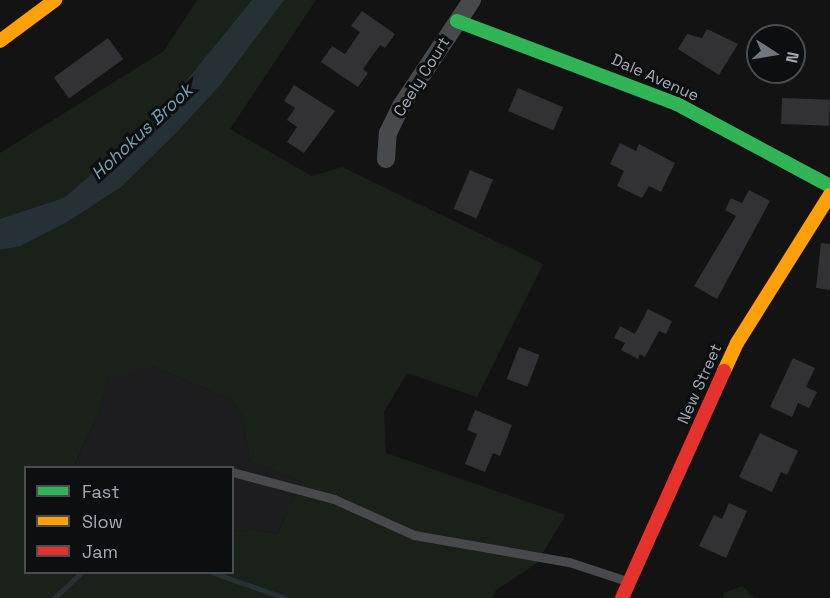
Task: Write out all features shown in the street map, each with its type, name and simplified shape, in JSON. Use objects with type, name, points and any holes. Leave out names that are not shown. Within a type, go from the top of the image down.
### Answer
[{"type":"street","points":[[0,41],[55,0]]},
{"type":"street","name":"Ceely Court","points":[[386,159],[388,133],[401,106],[472,0]]},
{"type":"street","name":"Dale Avenue","points":[[457,21],[677,104],[830,186]]},
{"type":"street","name":"New Street","points":[[622,598],[736,343],[830,195]]},
{"type":"lane","points":[[234,473],[334,500],[414,535],[569,562],[629,582]]},
{"type":"shaded area","points":[[197,0],[316,0],[230,129],[312,176],[342,167],[543,264],[477,397],[407,373],[384,412],[386,453],[566,515],[536,564],[496,590],[492,598],[0,598],[0,153],[164,51]]},
{"type":"shaded area","points":[[154,367],[230,399],[242,416],[250,461],[302,482],[277,534],[252,529],[234,532],[234,466],[74,466],[99,413],[109,375]]},
{"type":"shaded area","points":[[742,586],[755,598],[723,598],[724,593]]},
{"type":"water","name":"Hohokus Brook","points":[[252,0],[284,0],[221,84],[176,133],[121,187],[67,222],[20,246],[0,250],[0,219],[64,198],[153,122]]},
{"type":"building","points":[[362,11],[395,34],[385,48],[380,45],[363,69],[368,73],[358,87],[321,62],[332,46],[345,54],[360,32],[351,26]]},
{"type":"building","points":[[707,29],[738,44],[719,75],[678,49],[687,34],[702,38]]},
{"type":"building","points":[[108,38],[123,59],[69,98],[54,77]]},
{"type":"building","points":[[294,85],[335,111],[304,153],[287,142],[297,127],[287,120],[295,108],[284,101]]},
{"type":"building","points":[[518,88],[563,107],[553,130],[508,111]]},
{"type":"building","points":[[782,98],[830,100],[829,126],[781,124]]},
{"type":"building","points":[[620,143],[636,151],[639,144],[675,163],[661,192],[649,186],[642,198],[617,186],[624,171],[610,164]]},
{"type":"building","points":[[470,170],[493,180],[477,218],[454,209]]},
{"type":"building","points":[[749,190],[770,201],[717,299],[694,286],[736,216],[725,210],[731,198],[742,203]]},
{"type":"building","points":[[821,243],[830,244],[830,290],[816,288]]},
{"type":"building","points":[[648,309],[672,321],[666,334],[659,331],[645,357],[640,354],[638,359],[621,350],[625,343],[614,338],[620,326],[635,334]]},
{"type":"building","points":[[519,347],[540,355],[527,387],[507,379]]},
{"type":"building","points":[[793,358],[815,368],[806,387],[817,392],[809,408],[798,403],[792,417],[770,407]]},
{"type":"building","points":[[475,410],[512,425],[500,456],[493,453],[485,472],[465,464],[477,434],[467,430]]},
{"type":"building","points":[[760,433],[798,451],[787,475],[781,472],[772,492],[739,477]]},
{"type":"building","points":[[729,503],[747,511],[726,558],[699,546],[714,515],[722,519]]},
{"type":"waterway","points":[[54,598],[80,574]]},
{"type":"waterway","points":[[217,574],[285,598]]},
{"type":"traffic: fast","points":[[457,21],[677,104],[830,186]]},
{"type":"traffic: slow","points":[[0,41],[55,0]]},
{"type":"traffic: slow","points":[[724,371],[737,343],[830,195]]},
{"type":"traffic: jam","points":[[622,598],[724,371]]}]
